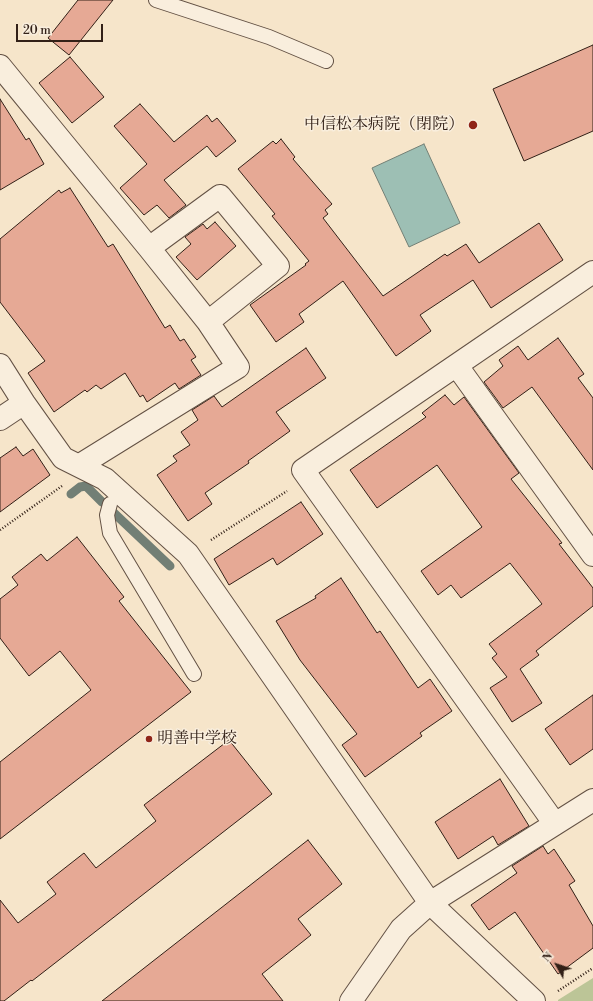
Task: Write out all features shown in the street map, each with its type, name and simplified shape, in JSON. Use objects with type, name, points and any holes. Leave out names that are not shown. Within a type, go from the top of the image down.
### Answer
[{"type":"street","points":[[0,66],[208,322],[238,367],[83,467]]},
{"type":"street","points":[[149,248],[220,196],[278,266],[208,322]]},
{"type":"street","points":[[555,824],[303,470],[593,272]]},
{"type":"street","points":[[0,365],[24,403],[63,458],[105,479],[113,496],[188,554],[430,903],[534,1001]]},
{"type":"street","points":[[457,366],[593,555]]},
{"type":"street","points":[[0,419],[24,403]]},
{"type":"street","points":[[351,1001],[401,929],[430,903],[593,800]]},
{"type":"lane","points":[[156,0],[269,37],[326,61]]},
{"type":"lane","points":[[113,496],[106,516],[110,533],[194,674]]},
{"type":"path","points":[[0,530],[83,467]]},
{"type":"path","points":[[188,554],[308,478]]},
{"type":"path","points":[[555,993],[593,968]]},
{"type":"green space","points":[[593,978],[593,1001],[558,1001],[558,1000]]},
{"type":"water","points":[[424,144],[460,223],[409,247],[372,168]]},
{"type":"building","points":[[78,0],[113,0],[69,55],[48,38]]},
{"type":"building","points":[[593,45],[593,131],[524,161],[493,89]]},
{"type":"building","points":[[70,57],[104,97],[72,123],[39,83]]},
{"type":"building","points":[[0,99],[26,140],[29,138],[44,164],[0,190]]},
{"type":"building","points":[[140,104],[174,142],[207,115],[212,122],[217,118],[236,141],[216,157],[207,146],[164,180],[186,205],[169,218],[157,205],[144,215],[120,188],[147,164],[114,126]]},
{"type":"building","points":[[281,139],[295,157],[293,159],[332,204],[325,210],[328,214],[323,218],[383,296],[445,254],[447,256],[466,244],[479,263],[539,223],[563,260],[491,308],[473,280],[420,315],[431,331],[396,356],[343,281],[299,314],[304,322],[276,342],[250,305],[306,265],[305,264],[309,261],[272,216],[275,214],[238,169],[273,141],[276,144]]},
{"type":"building","points":[[70,188],[108,247],[113,244],[165,328],[170,325],[180,341],[184,339],[196,357],[191,360],[201,375],[179,389],[175,383],[147,402],[143,395],[140,397],[125,373],[101,389],[96,385],[87,392],[85,390],[54,412],[28,373],[45,361],[0,302],[0,239],[59,190],[61,193]]},
{"type":"building","points":[[215,222],[236,246],[197,280],[176,257],[191,244],[185,237],[203,224],[207,229]]},
{"type":"building","points":[[558,338],[584,374],[578,378],[593,398],[593,470],[532,387],[503,408],[484,382],[503,366],[499,360],[518,346],[528,360]]},
{"type":"building","points":[[306,348],[326,378],[276,412],[290,431],[248,461],[249,463],[205,493],[212,504],[188,521],[157,475],[177,461],[173,456],[190,445],[181,432],[198,420],[192,410],[214,396],[222,407]]},
{"type":"building","points":[[445,395],[454,405],[464,397],[519,473],[511,479],[562,543],[559,544],[593,588],[593,606],[536,651],[539,655],[520,669],[542,703],[512,722],[490,688],[507,677],[492,658],[497,654],[489,644],[542,604],[510,563],[461,598],[451,585],[438,595],[421,571],[482,527],[437,465],[377,508],[350,470],[426,417],[422,413]]},
{"type":"building","points":[[16,447],[23,456],[33,449],[50,475],[0,512],[0,458]]},
{"type":"building","points":[[301,502],[323,534],[277,565],[273,558],[229,585],[214,559]]},
{"type":"building","points":[[77,537],[124,597],[119,601],[191,692],[0,839],[0,762],[91,690],[60,651],[29,676],[0,638],[0,599],[18,585],[12,577],[41,554],[47,561]]},
{"type":"building","points":[[341,578],[377,633],[380,631],[418,688],[430,679],[452,711],[420,733],[422,736],[365,777],[342,745],[357,734],[300,660],[276,621],[316,598],[315,596]]},
{"type":"building","points":[[593,695],[593,749],[570,765],[545,729]]},
{"type":"building","points":[[229,740],[272,794],[32,981],[31,980],[4,1001],[0,1001],[0,900],[18,923],[56,894],[47,882],[84,853],[96,868],[156,821],[144,805]]},
{"type":"building","points":[[500,779],[529,826],[498,845],[493,836],[458,859],[435,822]]},
{"type":"building","points":[[308,840],[342,884],[298,919],[311,935],[262,974],[283,1001],[102,1001]]},
{"type":"building","points":[[543,846],[548,854],[554,849],[575,881],[569,885],[593,926],[593,948],[558,974],[515,912],[489,930],[471,905],[517,873],[512,866]]},
{"type":"waterway","points":[[71,494],[80,487],[86,486],[102,502]]},
{"type":"waterway","points":[[114,513],[170,566]]},
{"type":"place","name":"中信松本病院（閉院）","points":[[473,125]]},
{"type":"place","name":"明善中学校","points":[[149,739]]}]
